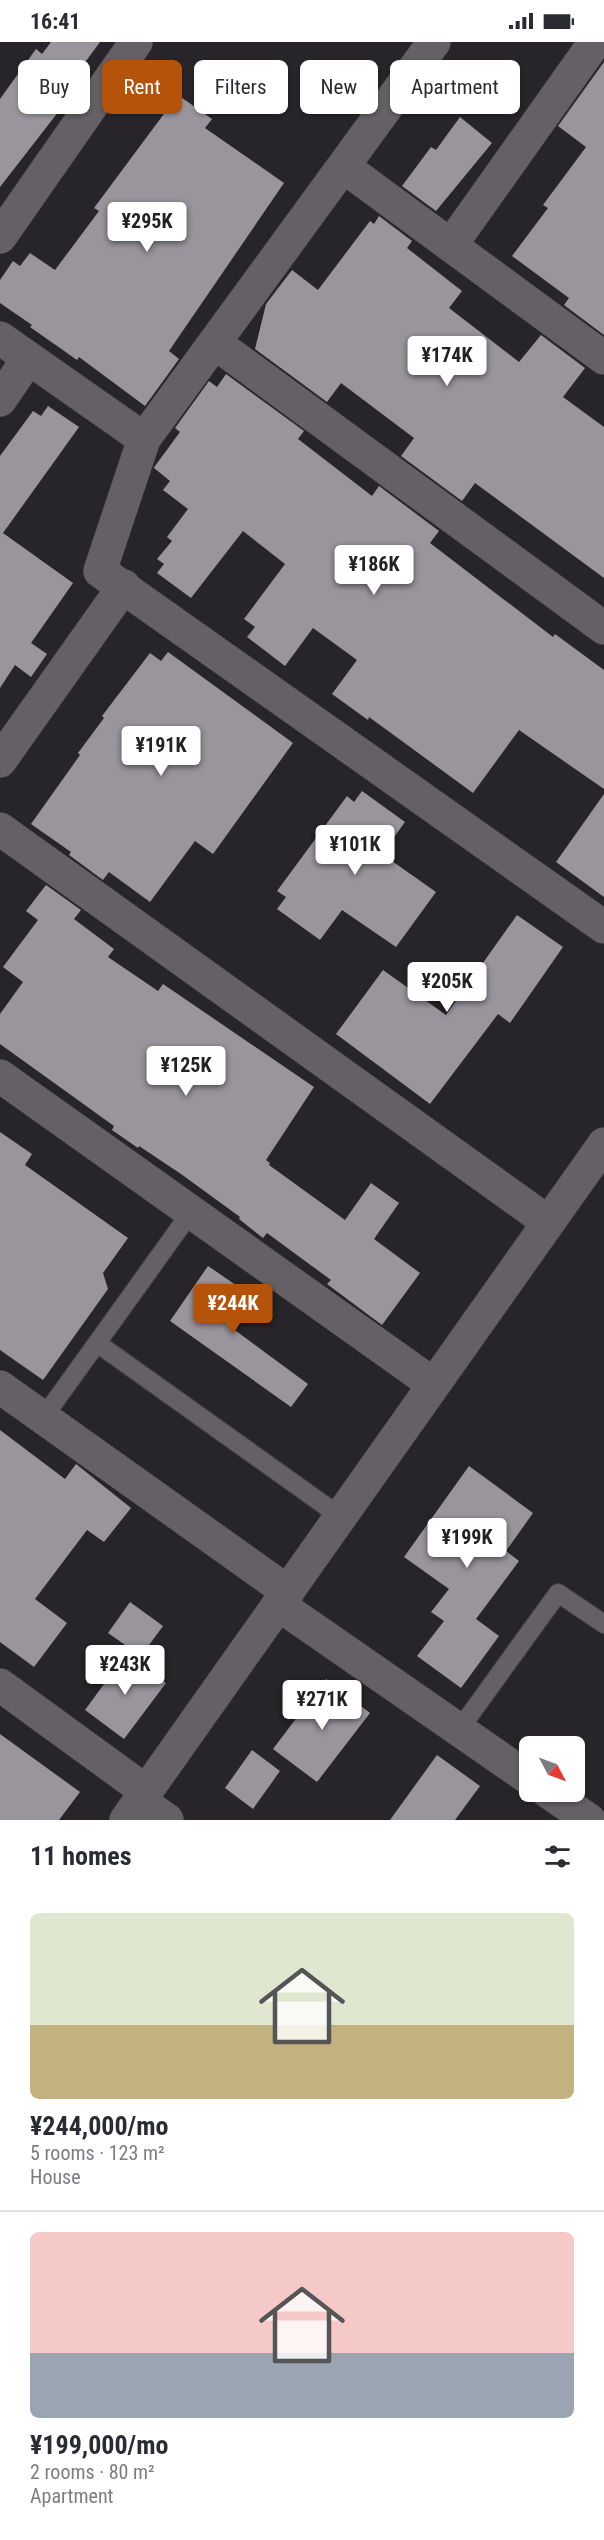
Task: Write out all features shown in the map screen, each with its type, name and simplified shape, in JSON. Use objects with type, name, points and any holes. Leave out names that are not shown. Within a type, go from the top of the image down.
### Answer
[{"type":"street","points":[[0,237],[136,42]]},
{"type":"street","points":[[434,42],[144,440],[100,571],[604,927]]},
{"type":"street","points":[[451,245],[595,42]]},
{"type":"street","points":[[344,167],[604,358]]},
{"type":"street","points":[[0,338],[144,440]]},
{"type":"street","points":[[215,343],[604,627]]},
{"type":"street","points":[[0,400],[28,359]]},
{"type":"street","points":[[0,761],[124,586]]},
{"type":"street","points":[[0,829],[548,1222]]},
{"type":"street","points":[[0,1076],[434,1384]]},
{"type":"street","points":[[138,1804],[604,1144]]},
{"type":"street","points":[[0,1388],[459,1730],[519,1771]]},
{"type":"street","points":[[0,1685],[138,1804],[167,1820]]},
{"type":"street","points":[[563,1802],[589,1820]]},
{"type":"lane","points":[[43,1418],[191,1212]]},
{"type":"lane","points":[[97,1343],[341,1517]]},
{"type":"lane","points":[[459,1730],[558,1593],[604,1624]]},
{"type":"building","points":[[51,42],[100,42],[87,60],[28,60],[36,49],[42,54]]},
{"type":"building","points":[[604,62],[604,335],[564,305],[569,298],[512,256],[548,208],[543,205],[586,147],[558,126]]},
{"type":"building","points":[[18,74],[18,114],[57,114],[0,187],[0,99]]},
{"type":"building","points":[[182,98],[194,106],[194,114],[205,114],[212,119],[205,128],[284,183],[169,351],[179,359],[145,406],[79,357],[77,360],[30,327],[32,325],[0,303],[0,280],[13,261],[20,266],[30,253],[55,270],[99,211],[94,208],[164,114],[182,114]]},
{"type":"building","points":[[460,117],[492,143],[436,211],[402,186],[431,147],[436,150]]},
{"type":"building","points":[[379,216],[412,241],[407,248],[462,291],[449,308],[519,362],[541,335],[585,368],[563,397],[604,427],[604,578],[475,483],[462,501],[401,456],[414,438],[341,383],[327,402],[255,349],[266,304],[292,270],[318,290],[370,221],[374,224]]},
{"type":"building","points":[[226,374],[304,431],[298,439],[372,496],[379,486],[439,531],[430,543],[553,637],[555,634],[604,670],[604,789],[519,730],[473,793],[369,717],[368,720],[332,694],[357,660],[313,628],[285,666],[247,637],[255,627],[244,619],[285,564],[243,531],[191,598],[157,573],[164,564],[157,559],[172,541],[167,537],[188,509],[163,490],[170,481],[154,468],[180,432],[175,428],[209,381],[217,387]]},
{"type":"building","points":[[48,406],[79,427],[3,533],[73,583],[31,643],[47,654],[31,677],[15,665],[0,688],[0,456],[33,411],[41,416]]},
{"type":"building","points":[[168,652],[293,743],[213,854],[195,841],[150,902],[109,872],[103,880],[69,855],[71,852],[31,824],[80,755],[78,753],[104,718],[102,716],[150,653],[161,661]]},
{"type":"building","points":[[362,791],[405,822],[382,854],[436,892],[396,947],[342,910],[320,940],[277,909],[286,897],[277,891],[347,796],[354,802]]},
{"type":"building","points":[[604,794],[604,897],[556,862]]},
{"type":"building","points":[[46,885],[81,910],[74,919],[114,949],[108,957],[158,991],[163,984],[314,1087],[266,1160],[270,1163],[269,1165],[345,1220],[371,1183],[399,1203],[374,1239],[420,1273],[382,1325],[327,1284],[331,1280],[267,1233],[263,1238],[239,1219],[240,1217],[181,1174],[112,1130],[114,1126],[0,1044],[0,1014],[23,982],[3,967],[38,920],[26,911]]},
{"type":"building","points":[[517,915],[563,947],[510,1023],[498,1014],[430,1104],[336,1034],[383,970],[446,1015]]},
{"type":"building","points":[[0,1132],[32,1154],[25,1165],[128,1238],[103,1273],[108,1289],[43,1380],[0,1350]]},
{"type":"building","points":[[208,1266],[249,1294],[228,1325],[308,1384],[291,1407],[170,1321]]},
{"type":"building","points":[[0,1430],[65,1479],[76,1464],[131,1508],[104,1542],[87,1530],[35,1599],[67,1623],[34,1667],[0,1642]]},
{"type":"building","points":[[469,1466],[533,1513],[506,1551],[519,1561],[476,1619],[499,1636],[461,1688],[417,1656],[444,1621],[431,1612],[449,1589],[404,1557]]},
{"type":"building","points":[[130,1602],[163,1626],[141,1656],[108,1633]]},
{"type":"building","points":[[126,1654],[166,1683],[124,1739],[85,1710]]},
{"type":"building","points":[[326,1679],[370,1713],[317,1782],[273,1749]]},
{"type":"building","points":[[0,1734],[80,1792],[59,1820],[0,1820]]},
{"type":"building","points":[[252,1750],[280,1771],[253,1809],[225,1788]]},
{"type":"building","points":[[437,1755],[480,1786],[455,1820],[390,1820]]}]
